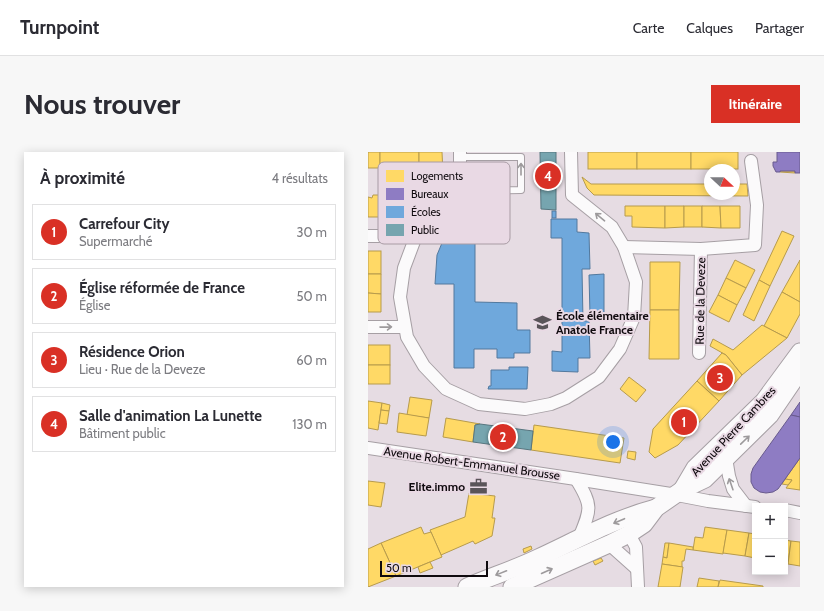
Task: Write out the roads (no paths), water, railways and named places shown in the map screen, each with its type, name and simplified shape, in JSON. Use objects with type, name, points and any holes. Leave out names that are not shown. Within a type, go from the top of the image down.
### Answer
[{"type":"main road","name":"Avenue Pierre Cambres","points":[[680,492],[695,468],[764,401],[800,352]]},
{"type":"main road","name":"Avenue Pierre Cambres","points":[[680,492],[705,479],[770,415],[800,371]]},
{"type":"main road","points":[[467,587],[537,558],[637,513],[656,508],[680,492]]},
{"type":"main road","points":[[512,587],[629,534],[644,524],[656,508]]},
{"type":"street","points":[[413,244],[404,268],[400,297],[404,327],[407,337],[424,366],[446,389],[479,404],[524,409],[551,404],[566,398],[600,377],[620,349],[634,317],[636,282],[624,247],[612,227],[572,194],[571,152]]},
{"type":"street","name":"Rue de la Deveze","points":[[624,247],[701,249],[755,245],[757,205],[751,159]]},
{"type":"street","name":"Rue de la Deveze","points":[[699,353],[701,249]]},
{"type":"street","points":[[368,327],[404,327]]},
{"type":"street","name":"Avenue Robert-Emmanuel Brousse","points":[[368,448],[576,479],[680,492],[708,501],[750,506]]},
{"type":"street","name":"Avenue Robert-Emmanuel Brousse","points":[[726,458],[733,489],[750,506]]},
{"type":"street","name":"Avenue Robert-Emmanuel Brousse","points":[[576,479],[585,494],[589,514],[579,538]]},
{"type":"street","points":[[788,511],[800,513]]},
{"type":"street","points":[[629,534],[636,546],[638,587]]},
{"type":"street","points":[[609,544],[637,569]]},
{"type":"lane","points":[[460,154],[520,157],[521,190],[510,190]]},
{"type":"place","name":"Salle d'animation La Lunette","points":[[548,176]]},
{"type":"place","name":"École élémentaire Anatole France","points":[[543,322]]},
{"type":"place","name":"Résidence Orion","points":[[720,378]]},
{"type":"place","name":"Carrefour City","points":[[684,422]]},
{"type":"place","name":"Église réformée de France","points":[[503,437]]},
{"type":"place","name":"Elite.immo","points":[[478,486]]}]
